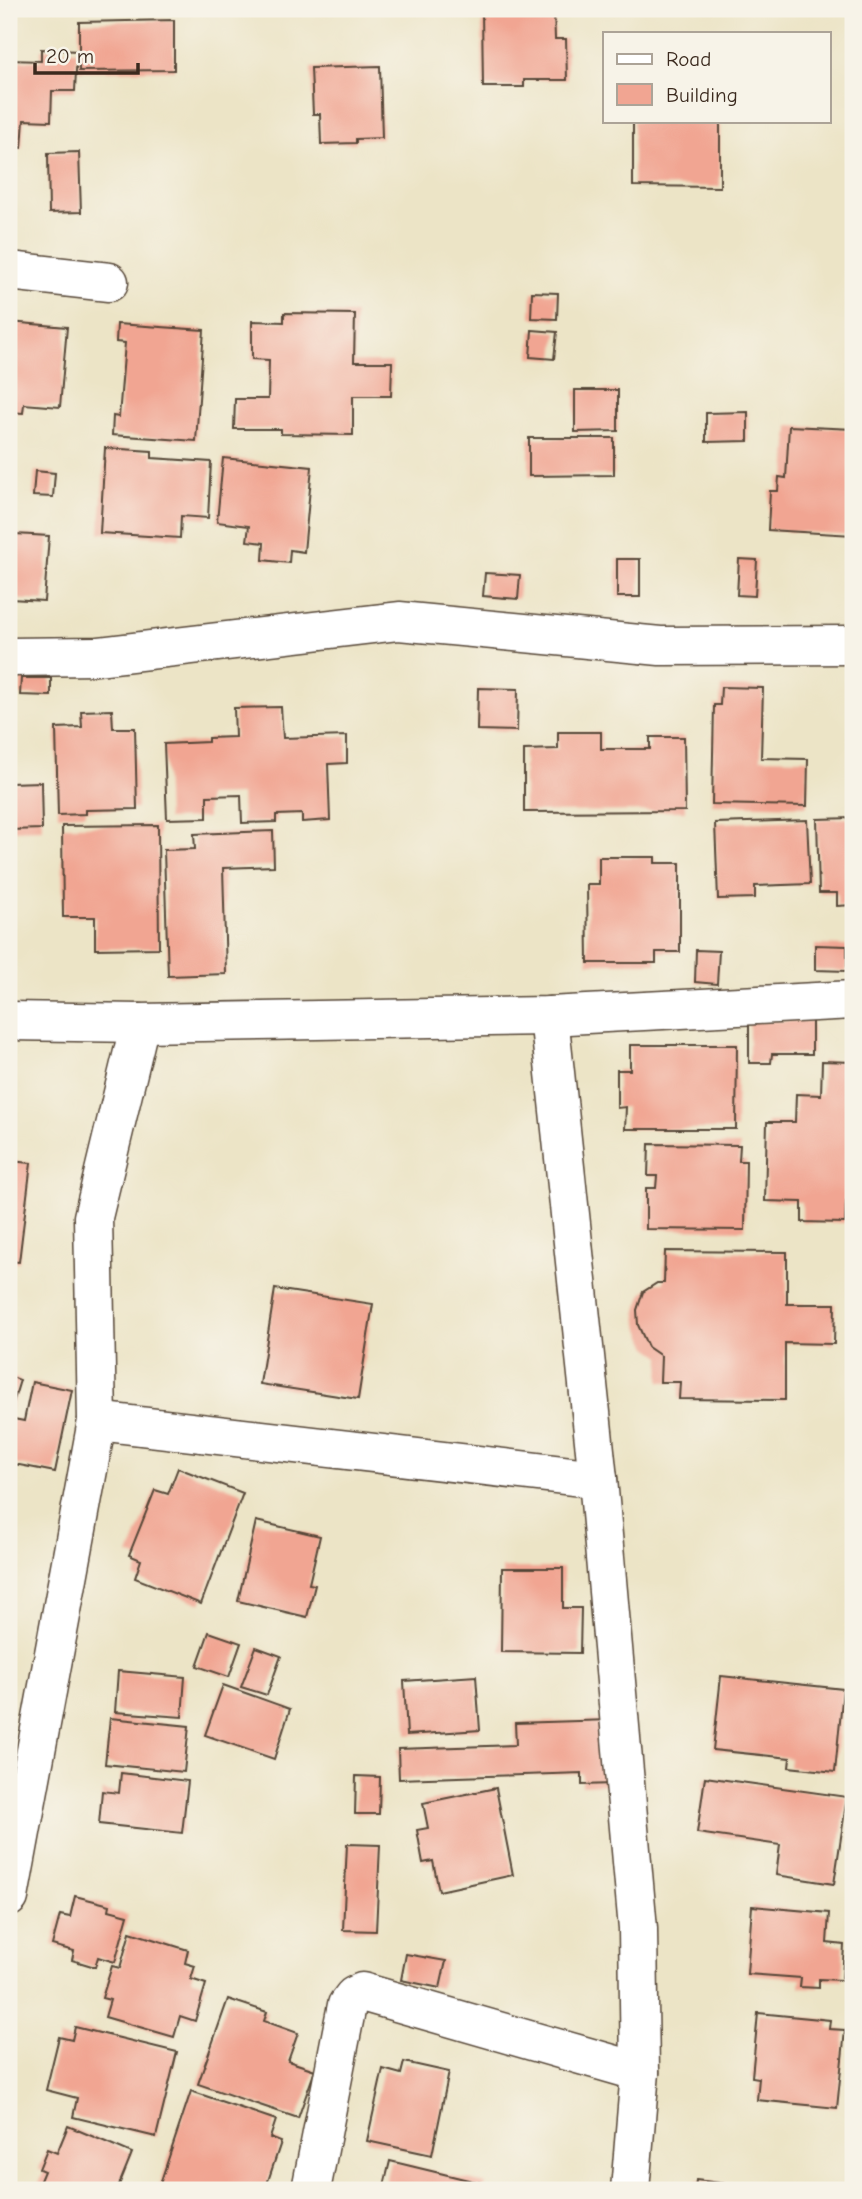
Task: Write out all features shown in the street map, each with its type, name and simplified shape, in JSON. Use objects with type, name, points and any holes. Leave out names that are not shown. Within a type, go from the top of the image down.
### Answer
[{"type":"street","points":[[9,271],[110,282]]},
{"type":"street","points":[[9,657],[97,656],[399,621],[660,646],[853,645]]},
{"type":"street","points":[[9,1021],[140,1023],[549,1016],[853,1000]]},
{"type":"street","points":[[549,1016],[598,1479],[638,1929],[640,2072],[629,2190]]},
{"type":"street","points":[[9,1897],[97,1420],[93,1217],[140,1023]]},
{"type":"street","points":[[97,1420],[598,1479]]},
{"type":"street","points":[[311,2190],[347,2005],[354,1996],[362,1992],[640,2072]]},
{"type":"building","points":[[482,9],[554,9],[555,39],[566,39],[567,80],[524,80],[524,87],[483,87]]},
{"type":"building","points":[[174,20],[174,70],[79,71],[79,22]]},
{"type":"building","points":[[41,49],[77,51],[75,91],[52,91],[51,121],[24,120],[22,148],[9,147],[9,60],[41,61]]},
{"type":"building","points":[[380,66],[382,138],[356,139],[356,143],[321,144],[320,114],[313,114],[311,68]]},
{"type":"building","points":[[633,122],[720,122],[720,187],[633,186]]},
{"type":"building","points":[[79,152],[81,212],[49,213],[48,153]]},
{"type":"building","points":[[532,292],[558,293],[557,319],[531,318]]},
{"type":"building","points":[[284,313],[355,314],[354,362],[392,362],[391,396],[353,396],[353,435],[281,434],[281,429],[234,429],[235,399],[268,399],[269,360],[252,359],[252,321],[284,322]]},
{"type":"building","points":[[9,322],[67,327],[60,407],[24,404],[23,413],[9,412]]},
{"type":"building","points":[[117,324],[204,330],[196,441],[112,435],[113,416],[119,417],[125,343],[116,342]]},
{"type":"building","points":[[532,330],[557,332],[554,359],[530,357]]},
{"type":"building","points":[[575,390],[618,390],[618,431],[575,432]]},
{"type":"building","points":[[748,412],[748,441],[706,442],[706,413]]},
{"type":"building","points":[[789,426],[853,429],[853,535],[768,530],[770,491],[778,491],[779,477],[786,478]]},
{"type":"building","points":[[529,438],[614,438],[614,475],[529,476]]},
{"type":"building","points":[[105,448],[152,451],[152,458],[211,462],[208,518],[181,516],[180,538],[100,533]]},
{"type":"building","points":[[223,458],[312,467],[304,552],[290,550],[289,563],[263,560],[264,543],[247,541],[249,526],[217,522]]},
{"type":"building","points":[[35,471],[55,473],[53,497],[33,496]]},
{"type":"building","points":[[15,534],[49,536],[44,601],[11,599]]},
{"type":"building","points":[[617,559],[640,559],[640,597],[617,597]]},
{"type":"building","points":[[739,559],[757,560],[755,596],[737,595]]},
{"type":"building","points":[[485,573],[520,575],[518,599],[483,596]]},
{"type":"building","points":[[21,678],[51,678],[51,696],[20,695]]},
{"type":"building","points":[[721,687],[763,688],[761,758],[808,759],[807,806],[712,804],[714,705],[720,705]]},
{"type":"building","points":[[478,688],[518,689],[517,731],[477,730]]},
{"type":"building","points":[[281,707],[283,738],[347,736],[347,763],[328,764],[330,820],[302,822],[302,814],[276,815],[276,822],[242,823],[241,795],[207,796],[207,818],[167,819],[164,744],[208,742],[208,738],[235,737],[234,708]]},
{"type":"building","points":[[112,710],[113,728],[135,728],[137,809],[86,810],[86,814],[58,815],[56,728],[82,727],[81,711]]},
{"type":"building","points":[[558,732],[601,732],[601,749],[650,749],[650,737],[684,737],[685,811],[524,812],[524,750],[558,749]]},
{"type":"building","points":[[41,782],[42,829],[9,830],[9,783]]},
{"type":"building","points":[[853,818],[853,905],[837,906],[837,893],[819,893],[817,819]]},
{"type":"building","points":[[807,820],[810,884],[755,886],[755,898],[718,899],[715,823]]},
{"type":"building","points":[[158,825],[159,948],[95,949],[95,917],[63,917],[62,826]]},
{"type":"building","points":[[273,831],[274,866],[223,868],[226,974],[168,976],[164,850],[195,849],[194,834]]},
{"type":"building","points":[[599,857],[655,857],[655,863],[680,863],[680,952],[656,952],[656,963],[588,963],[587,884],[599,884]]},
{"type":"building","points":[[815,945],[847,946],[847,971],[815,970]]},
{"type":"building","points":[[696,950],[719,951],[717,984],[695,982]]},
{"type":"building","points":[[749,1021],[812,1021],[812,1054],[772,1054],[771,1063],[749,1063]]},
{"type":"building","points":[[630,1045],[737,1045],[736,1129],[625,1129],[626,1107],[617,1108],[617,1070],[630,1070]]},
{"type":"building","points":[[822,1061],[853,1062],[853,1202],[846,1202],[845,1223],[802,1222],[802,1202],[765,1201],[767,1122],[795,1122],[796,1094],[821,1095]]},
{"type":"building","points":[[649,1144],[740,1145],[739,1161],[746,1161],[745,1230],[646,1229],[646,1188],[656,1188],[657,1176],[648,1176]]},
{"type":"building","points":[[9,1161],[31,1163],[19,1262],[9,1261]]},
{"type":"building","points":[[665,1251],[787,1252],[787,1304],[835,1304],[834,1344],[785,1343],[785,1400],[679,1399],[680,1382],[660,1382],[661,1356],[648,1347],[638,1325],[637,1310],[643,1292],[657,1283],[664,1283]]},
{"type":"building","points":[[275,1289],[373,1304],[358,1399],[260,1384]]},
{"type":"building","points":[[9,1376],[20,1380],[9,1416]]},
{"type":"building","points":[[32,1382],[72,1390],[55,1472],[9,1463],[9,1418],[24,1421]]},
{"type":"building","points":[[178,1468],[243,1493],[201,1604],[135,1578],[141,1560],[129,1555],[155,1490],[168,1494]]},
{"type":"building","points":[[256,1521],[320,1536],[309,1584],[315,1585],[307,1617],[238,1601]]},
{"type":"building","points":[[502,1568],[563,1568],[563,1608],[581,1608],[580,1653],[501,1652]]},
{"type":"building","points":[[209,1632],[241,1643],[229,1677],[197,1666]]},
{"type":"building","points":[[256,1647],[281,1656],[267,1695],[241,1687]]},
{"type":"building","points":[[118,1671],[185,1677],[182,1717],[115,1712]]},
{"type":"building","points":[[476,1676],[480,1730],[407,1735],[404,1681]]},
{"type":"building","points":[[721,1676],[843,1689],[835,1772],[789,1767],[790,1758],[713,1750]]},
{"type":"building","points":[[223,1685],[290,1709],[274,1759],[205,1735]]},
{"type":"building","points":[[110,1718],[189,1726],[184,1772],[105,1764]]},
{"type":"building","points":[[610,1720],[612,1784],[582,1785],[582,1773],[399,1779],[398,1749],[516,1745],[515,1723]]},
{"type":"building","points":[[121,1773],[188,1781],[182,1833],[99,1824],[102,1791],[119,1793]]},
{"type":"building","points":[[356,1776],[380,1777],[379,1814],[355,1814]]},
{"type":"building","points":[[705,1777],[847,1797],[834,1884],[776,1875],[780,1845],[697,1833]]},
{"type":"building","points":[[496,1788],[513,1875],[439,1891],[433,1861],[423,1863],[417,1830],[428,1828],[423,1803]]},
{"type":"building","points":[[347,1844],[380,1845],[376,1931],[343,1930]]},
{"type":"building","points":[[75,1896],[110,1905],[109,1910],[128,1915],[115,1962],[98,1957],[95,1967],[72,1960],[74,1951],[52,1945],[60,1915],[70,1917]]},
{"type":"building","points":[[752,1906],[829,1913],[827,1943],[844,1945],[842,1980],[819,1979],[819,1988],[800,1987],[801,1978],[747,1974]]},
{"type":"building","points":[[130,1932],[188,1950],[185,1963],[195,1966],[191,1979],[206,1984],[195,2021],[180,2016],[174,2037],[105,2017],[110,2000],[102,1998],[112,1966],[120,1968]]},
{"type":"building","points":[[406,1954],[446,1961],[440,1988],[401,1980]]},
{"type":"building","points":[[228,1999],[267,2012],[264,2021],[298,2033],[288,2061],[315,2070],[298,2118],[198,2084]]},
{"type":"building","points":[[758,2013],[830,2020],[829,2029],[845,2030],[837,2108],[757,2100],[759,2078],[752,2077]]},
{"type":"building","points":[[75,2027],[177,2052],[156,2137],[73,2117],[77,2098],[46,2090],[59,2037],[72,2040]]},
{"type":"building","points":[[404,2062],[449,2072],[432,2155],[367,2141],[383,2069],[401,2074]]},
{"type":"building","points":[[191,2091],[276,2120],[270,2138],[281,2142],[265,2190],[158,2190]]},
{"type":"building","points":[[68,2126],[132,2153],[117,2190],[36,2190],[44,2171],[39,2169],[47,2149],[57,2153]]},
{"type":"building","points":[[390,2161],[485,2184],[483,2190],[383,2190]]},
{"type":"building","points":[[696,2180],[727,2184],[727,2190],[695,2190]]}]
